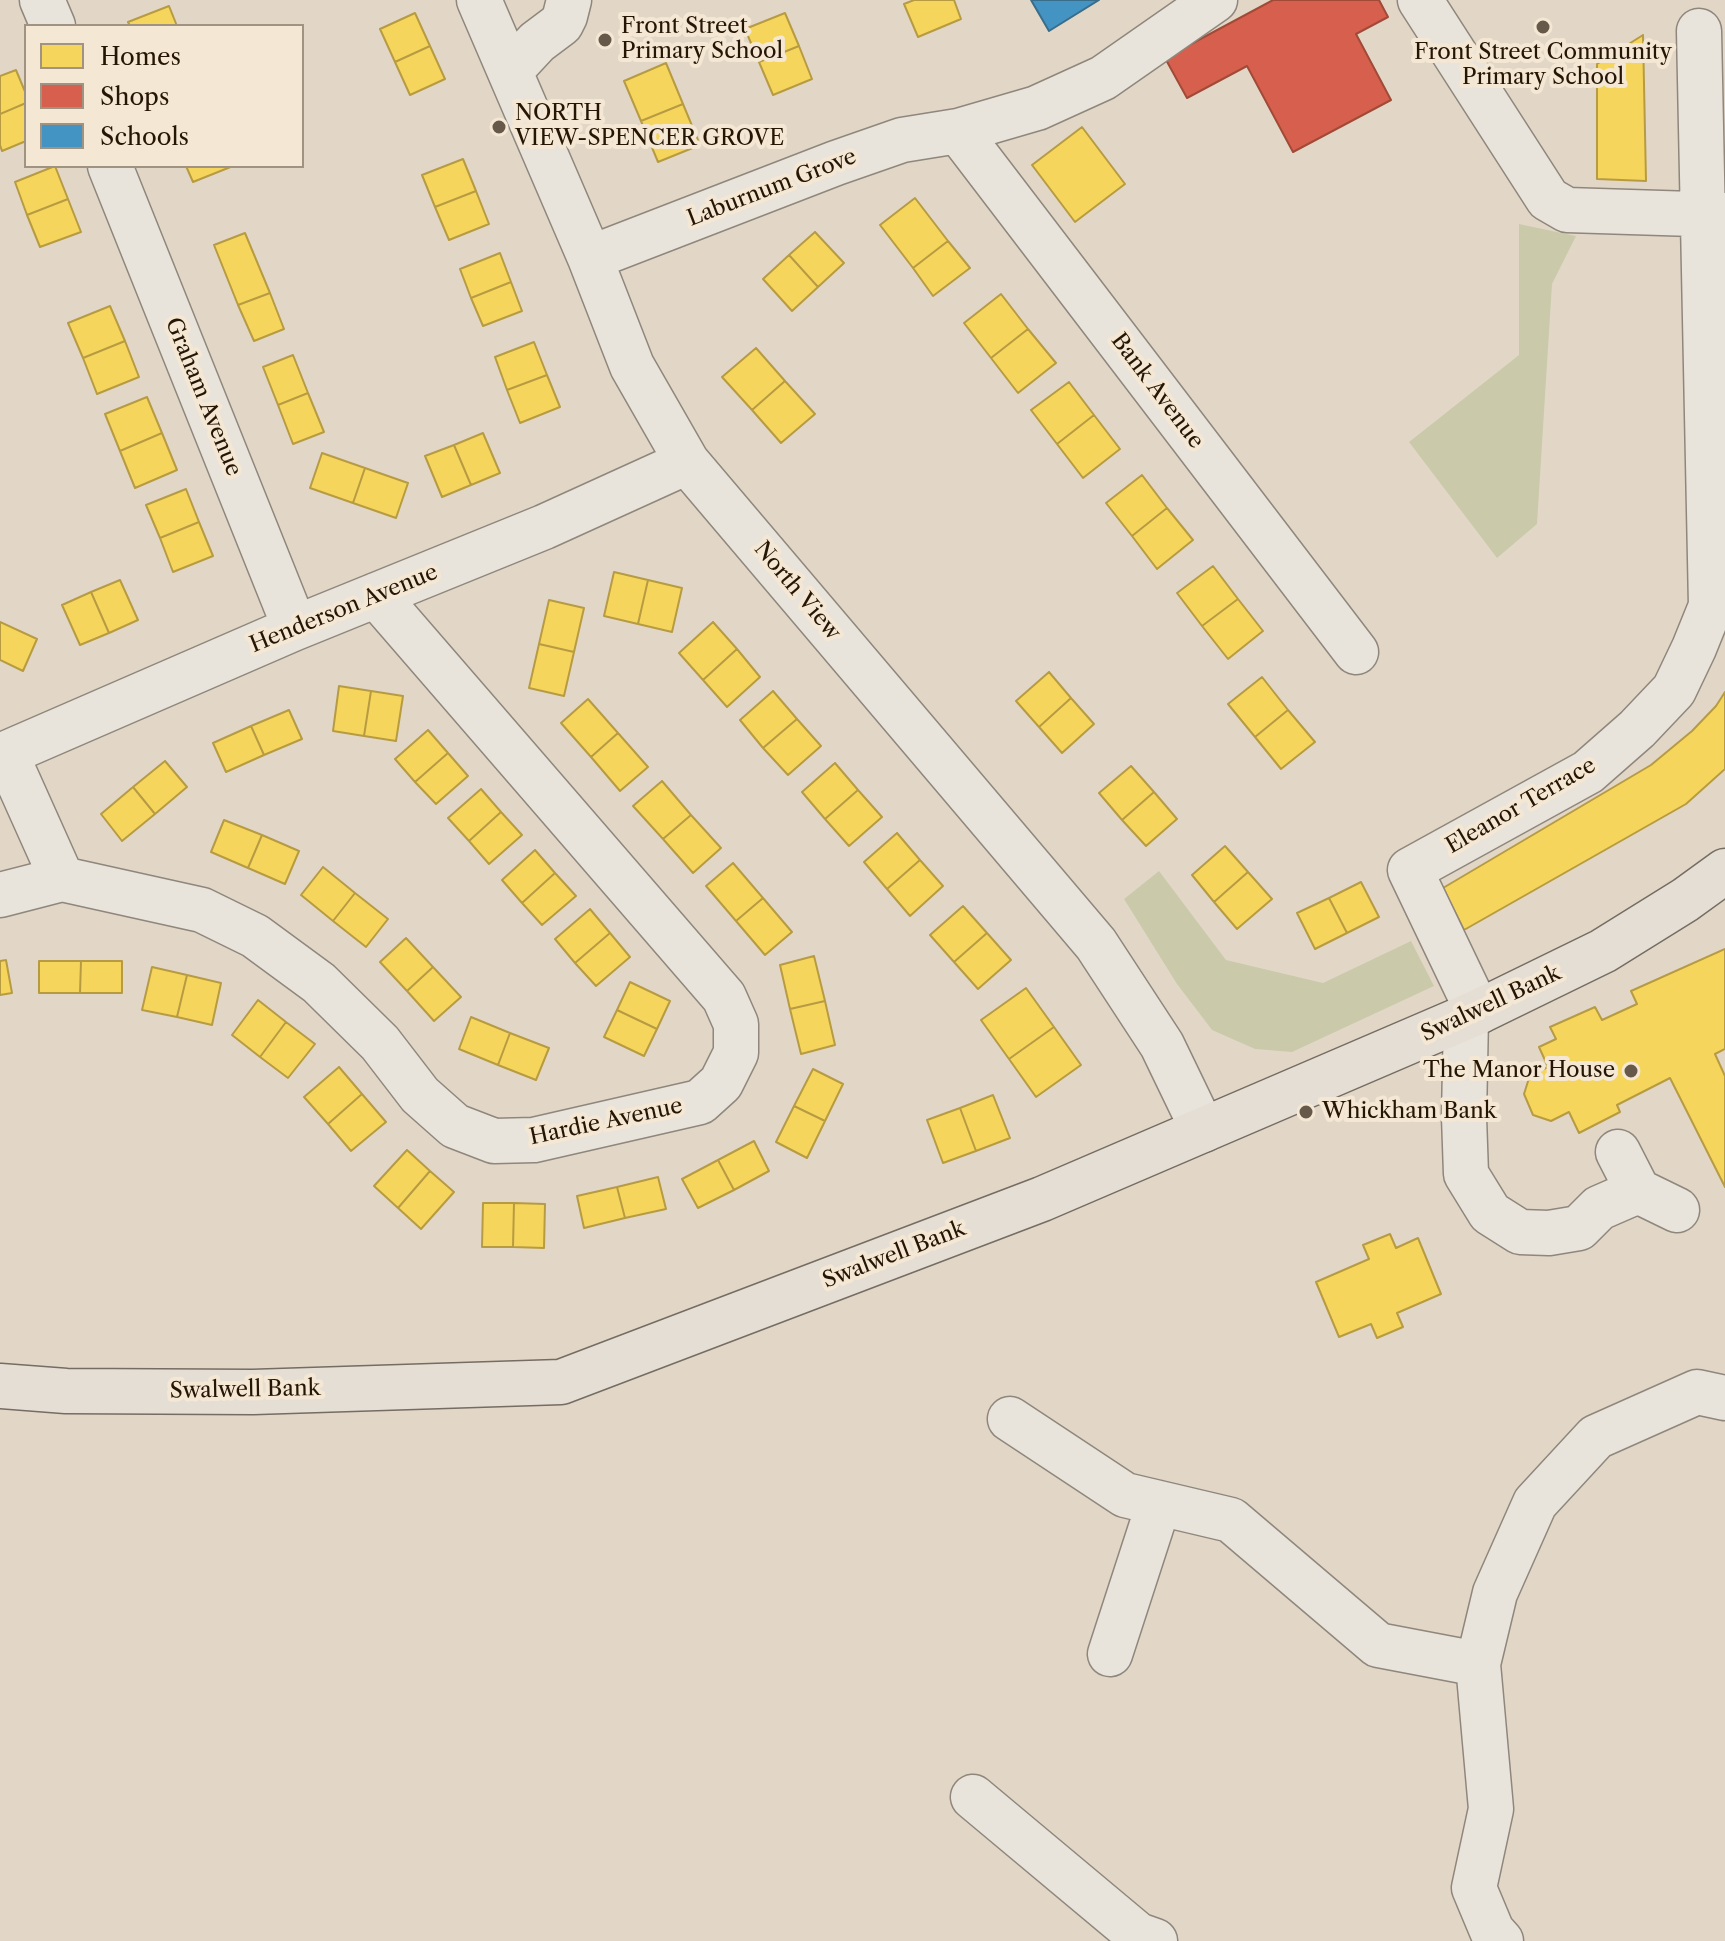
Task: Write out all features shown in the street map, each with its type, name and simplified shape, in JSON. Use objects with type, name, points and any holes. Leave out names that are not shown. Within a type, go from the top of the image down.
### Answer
[{"type":"main road","name":"Swalwell Bank","points":[[0,1386],[66,1391],[253,1392],[561,1382],[1042,1199],[1472,1015],[1603,951],[1725,871]]},
{"type":"street","points":[[42,0],[52,24]]},
{"type":"street","name":"North View","points":[[479,0],[590,258],[632,366],[687,462],[1096,944],[1162,1045],[1203,1130]]},
{"type":"street","points":[[510,71],[537,42],[561,24],[569,0]]},
{"type":"street","name":"Laburnum Grove","points":[[590,258],[902,140],[958,131],[1037,108],[1103,78],[1215,0]]},
{"type":"street","points":[[1420,0],[1548,199],[1567,210],[1714,216]]},
{"type":"street","points":[[1699,31],[1714,216],[1718,607]]},
{"type":"street","name":"Bank Avenue","points":[[958,131],[1356,652]]},
{"type":"street","name":"Graham Avenue","points":[[111,168],[295,628]]},
{"type":"street","name":"Henderson Avenue","points":[[3,755],[295,628],[544,527],[687,462]]},
{"type":"street","name":"Hardie Avenue","points":[[0,895],[62,879],[202,910],[255,936],[319,983],[380,1043],[420,1095],[455,1126],[494,1141],[534,1140],[700,1102],[721,1083],[736,1053],[736,1024],[724,997],[376,595]]},
{"type":"street","name":"Eleanor Terrace","points":[[1472,1015],[1410,870],[1588,772],[1637,729],[1674,690],[1718,607]]},
{"type":"street","points":[[3,755],[62,879]]},
{"type":"street","points":[[1472,1015],[1464,1117],[1466,1174],[1490,1213],[1520,1232],[1549,1233],[1579,1228],[1599,1208],[1638,1191]]},
{"type":"street","points":[[1618,1152],[1638,1191],[1677,1210]]},
{"type":"street","points":[[1487,1938],[1474,1888],[1491,1809],[1478,1664],[1495,1593],[1535,1503],[1596,1437],[1697,1392],[1725,1398]]},
{"type":"street","points":[[1010,1419],[1125,1495],[1231,1520],[1378,1645],[1478,1664]]},
{"type":"street","points":[[1110,1654],[1159,1503]]},
{"type":"street","points":[[973,1797],[1138,1935],[1155,1941]]},
{"type":"green space","points":[[1519,224],[1576,236],[1552,284],[1537,524],[1497,558],[1409,442],[1519,355]]},
{"type":"green space","points":[[1159,871],[1226,960],[1323,983],[1411,941],[1434,986],[1292,1052],[1255,1049],[1212,1030],[1177,984],[1124,899]]},
{"type":"building: Homes","points":[[914,0],[954,0],[961,19],[918,37],[904,4]]},
{"type":"building: Homes","points":[[169,6],[176,24],[129,24]]},
{"type":"building: Homes","points":[[415,13],[430,46],[395,62],[380,29]]},
{"type":"building: Homes","points":[[785,13],[799,46],[759,62],[745,29]]},
{"type":"building: Homes","points":[[1643,35],[1646,181],[1597,179],[1597,64]]},
{"type":"building: Homes","points":[[430,46],[445,79],[410,95],[395,62]]},
{"type":"building: Homes","points":[[799,46],[812,79],[773,95],[759,62]]},
{"type":"building: Homes","points":[[666,63],[683,104],[641,121],[624,81]]},
{"type":"building: Homes","points":[[16,70],[24,89],[24,104],[0,114],[0,76]]},
{"type":"building: Homes","points":[[24,104],[24,142],[2,151],[0,145],[0,114]]},
{"type":"building: Homes","points":[[683,104],[700,145],[658,162],[641,121]]},
{"type":"building: Homes","points":[[1082,127],[1125,184],[1075,222],[1032,165]]},
{"type":"building: Homes","points":[[463,159],[476,191],[435,207],[422,175]]},
{"type":"building: Homes","points":[[56,168],[68,199],[27,215],[15,182]]},
{"type":"building: Homes","points":[[187,168],[228,168],[193,182]]},
{"type":"building: Homes","points":[[476,191],[489,224],[449,240],[435,207]]},
{"type":"building: Homes","points":[[915,198],[948,241],[913,268],[880,225]]},
{"type":"building: Homes","points":[[68,199],[81,232],[40,247],[27,215]]},
{"type":"building: Homes","points":[[815,232],[844,263],[818,287],[789,255]]},
{"type":"building: Homes","points":[[245,233],[270,293],[238,305],[214,245]]},
{"type":"building: Homes","points":[[948,241],[970,268],[933,296],[913,268]]},
{"type":"building: Homes","points":[[500,253],[511,282],[471,298],[460,269]]},
{"type":"building: Homes","points":[[789,255],[818,287],[792,311],[763,279]]},
{"type":"building: Homes","points":[[511,282],[522,311],[483,326],[471,298]]},
{"type":"building: Homes","points":[[270,293],[284,329],[254,341],[238,305]]},
{"type":"building: Homes","points":[[1001,294],[1028,329],[991,358],[964,323]]},
{"type":"building: Homes","points":[[110,306],[125,341],[83,358],[68,323]]},
{"type":"building: Homes","points":[[1028,329],[1056,363],[1018,393],[991,358]]},
{"type":"building: Homes","points":[[125,341],[139,377],[97,394],[83,358]]},
{"type":"building: Homes","points":[[534,342],[547,375],[507,390],[495,357]]},
{"type":"building: Homes","points":[[756,348],[785,381],[752,410],[722,377]]},
{"type":"building: Homes","points":[[293,355],[308,393],[278,405],[263,367]]},
{"type":"building: Homes","points":[[547,375],[560,407],[520,423],[507,390]]},
{"type":"building: Homes","points":[[785,381],[815,414],[781,443],[752,410]]},
{"type":"building: Homes","points":[[1069,382],[1094,415],[1057,444],[1031,410]]},
{"type":"building: Homes","points":[[308,393],[324,432],[293,444],[278,405]]},
{"type":"building: Homes","points":[[147,397],[162,433],[120,451],[105,414]]},
{"type":"building: Homes","points":[[1094,415],[1120,449],[1083,478],[1057,444]]},
{"type":"building: Homes","points":[[162,433],[177,470],[135,488],[120,451]]},
{"type":"building: Homes","points":[[483,433],[500,473],[471,485],[454,445]]},
{"type":"building: Homes","points":[[454,445],[471,485],[442,497],[425,456]]},
{"type":"building: Homes","points":[[322,453],[365,468],[353,503],[310,488]]},
{"type":"building: Homes","points":[[365,468],[408,483],[396,518],[353,503]]},
{"type":"building: Homes","points":[[1142,475],[1167,508],[1132,536],[1106,503]]},
{"type":"building: Homes","points":[[186,489],[199,522],[160,538],[146,505]]},
{"type":"building: Homes","points":[[1167,508],[1193,540],[1157,569],[1132,536]]},
{"type":"building: Homes","points":[[199,522],[213,556],[173,572],[160,538]]},
{"type":"building: Homes","points":[[1213,566],[1238,599],[1202,626],[1177,593]]},
{"type":"building: Homes","points":[[614,572],[648,580],[638,624],[604,616]]},
{"type":"building: Homes","points":[[120,580],[138,620],[109,633],[91,592]]},
{"type":"building: Homes","points":[[648,580],[682,588],[672,632],[638,624]]},
{"type":"building: Homes","points":[[91,592],[109,633],[80,645],[62,605]]},
{"type":"building: Homes","points":[[1238,599],[1263,631],[1228,659],[1202,626]]},
{"type":"building: Homes","points":[[549,600],[584,608],[574,652],[539,644]]},
{"type":"building: Homes","points":[[0,622],[37,639],[23,671],[0,660]]},
{"type":"building: Homes","points":[[713,622],[737,649],[703,680],[679,653]]},
{"type":"building: Homes","points":[[539,644],[574,652],[564,696],[529,688]]},
{"type":"building: Homes","points":[[737,649],[760,677],[727,707],[703,680]]},
{"type":"building: Homes","points":[[1049,672],[1071,698],[1039,727],[1016,701]]},
{"type":"building: Homes","points":[[1262,677],[1288,710],[1255,737],[1228,704]]},
{"type":"building: Homes","points":[[339,686],[371,691],[364,736],[333,731]]},
{"type":"building: Homes","points":[[371,691],[403,696],[396,741],[364,736]]},
{"type":"building: Homes","points":[[773,691],[797,719],[763,748],[740,720]]},
{"type":"building: Homes","points":[[1725,692],[1725,769],[1686,804],[1464,930],[1443,888],[1651,765],[1692,731]]},
{"type":"building: Homes","points":[[1071,698],[1094,724],[1062,753],[1039,727]]},
{"type":"building: Homes","points":[[588,699],[618,733],[591,757],[561,723]]},
{"type":"building: Homes","points":[[289,710],[302,739],[264,755],[251,726]]},
{"type":"building: Homes","points":[[1288,710],[1315,742],[1281,769],[1255,737]]},
{"type":"building: Homes","points":[[797,719],[821,746],[788,775],[763,748]]},
{"type":"building: Homes","points":[[251,726],[264,755],[226,772],[213,743]]},
{"type":"building: Homes","points":[[428,730],[448,753],[415,782],[395,759]]},
{"type":"building: Homes","points":[[618,733],[648,767],[620,791],[591,757]]},
{"type":"building: Homes","points":[[448,753],[468,776],[436,804],[415,782]]},
{"type":"building: Homes","points":[[165,761],[187,787],[155,814],[133,787]]},
{"type":"building: Homes","points":[[835,763],[858,790],[825,819],[802,792]]},
{"type":"building: Homes","points":[[1131,766],[1154,792],[1122,820],[1099,793]]},
{"type":"building: Homes","points":[[662,781],[691,815],[663,839],[633,806]]},
{"type":"building: Homes","points":[[133,787],[155,814],[122,841],[101,814]]},
{"type":"building: Homes","points":[[481,789],[501,812],[469,841],[448,818]]},
{"type":"building: Homes","points":[[858,790],[882,817],[849,846],[825,819]]},
{"type":"building: Homes","points":[[1154,792],[1177,819],[1146,846],[1122,820]]},
{"type":"building: Homes","points":[[501,812],[522,835],[489,864],[469,841]]},
{"type":"building: Homes","points":[[691,815],[721,848],[693,873],[663,839]]},
{"type":"building: Homes","points":[[224,820],[262,835],[248,868],[211,852]]},
{"type":"building: Homes","points":[[897,833],[920,860],[887,889],[864,862]]},
{"type":"building: Homes","points":[[262,835],[299,851],[285,884],[248,868]]},
{"type":"building: Homes","points":[[1225,846],[1248,872],[1214,902],[1192,875]]},
{"type":"building: Homes","points":[[535,850],[555,873],[522,903],[502,880]]},
{"type":"building: Homes","points":[[920,860],[943,886],[910,916],[887,889]]},
{"type":"building: Homes","points":[[733,863],[763,898],[736,921],[706,886]]},
{"type":"building: Homes","points":[[323,867],[355,893],[333,921],[301,895]]},
{"type":"building: Homes","points":[[1248,872],[1272,899],[1237,929],[1214,902]]},
{"type":"building: Homes","points":[[555,873],[576,896],[542,925],[522,903]]},
{"type":"building: Homes","points":[[1361,882],[1379,917],[1347,933],[1329,898]]},
{"type":"building: Homes","points":[[355,893],[388,919],[366,947],[333,921]]},
{"type":"building: Homes","points":[[763,898],[792,932],[765,955],[736,921]]},
{"type":"building: Homes","points":[[1329,898],[1347,933],[1315,949],[1297,913]]},
{"type":"building: Homes","points":[[963,906],[987,933],[954,962],[930,935]]},
{"type":"building: Homes","points":[[590,909],[610,933],[575,963],[555,939]]},
{"type":"building: Homes","points":[[610,933],[630,957],[596,986],[575,963]]},
{"type":"building: Homes","points":[[987,933],[1011,960],[978,989],[954,962]]},
{"type":"building: Homes","points":[[406,938],[433,967],[407,991],[380,962]]},
{"type":"building: Homes","name":"The Manor House","points":[[1725,949],[1725,1049],[1715,1054],[1725,1076],[1725,1187],[1670,1078],[1617,1105],[1620,1112],[1579,1133],[1569,1112],[1551,1121],[1533,1115],[1524,1094],[1530,1075],[1548,1067],[1539,1047],[1556,1039],[1550,1027],[1595,1007],[1602,1020],[1637,1004],[1631,991]]},
{"type":"building: Homes","points":[[814,956],[825,1001],[790,1009],[780,965]]},
{"type":"building: Homes","points":[[6,960],[12,993],[0,995],[0,961]]},
{"type":"building: Homes","points":[[39,961],[81,961],[80,993],[39,993]]},
{"type":"building: Homes","points":[[81,961],[122,961],[122,993],[80,993]]},
{"type":"building: Homes","points":[[152,967],[187,975],[177,1017],[142,1010]]},
{"type":"building: Homes","points":[[433,967],[461,997],[434,1021],[407,991]]},
{"type":"building: Homes","points":[[187,975],[221,983],[212,1025],[177,1017]]},
{"type":"building: Homes","points":[[630,982],[670,1001],[657,1029],[617,1010]]},
{"type":"building: Homes","points":[[1026,988],[1054,1027],[1009,1059],[981,1020]]},
{"type":"building: Homes","points":[[258,1000],[286,1022],[260,1057],[232,1035]]},
{"type":"building: Homes","points":[[825,1001],[835,1045],[801,1054],[790,1009]]},
{"type":"building: Homes","points":[[617,1010],[657,1029],[644,1056],[604,1037]]},
{"type":"building: Homes","points":[[471,1017],[510,1033],[498,1065],[459,1049]]},
{"type":"building: Homes","points":[[286,1022],[315,1044],[288,1078],[260,1057]]},
{"type":"building: Homes","points":[[1054,1027],[1081,1065],[1036,1097],[1009,1059]]},
{"type":"building: Homes","points":[[510,1033],[549,1048],[536,1080],[498,1065]]},
{"type":"building: Homes","points":[[339,1067],[362,1094],[328,1124],[304,1097]]},
{"type":"building: Homes","points":[[813,1069],[843,1084],[825,1121],[794,1106]]},
{"type":"building: Homes","points":[[362,1094],[386,1122],[351,1151],[328,1124]]},
{"type":"building: Homes","points":[[993,1095],[1010,1138],[976,1151],[960,1108]]},
{"type":"building: Homes","points":[[794,1106],[825,1121],[807,1158],[776,1142]]},
{"type":"building: Homes","points":[[960,1108],[976,1151],[943,1163],[927,1120]]},
{"type":"building: Homes","points":[[754,1141],[769,1171],[734,1190],[718,1160]]},
{"type":"building: Homes","points":[[407,1150],[430,1171],[398,1208],[374,1186]]},
{"type":"building: Homes","points":[[718,1160],[734,1190],[698,1208],[682,1179]]},
{"type":"building: Homes","points":[[430,1171],[454,1192],[421,1229],[398,1208]]},
{"type":"building: Homes","points":[[658,1177],[666,1209],[625,1218],[617,1187]]},
{"type":"building: Homes","points":[[617,1187],[625,1218],[584,1228],[577,1196]]},
{"type":"building: Homes","points":[[483,1203],[514,1203],[513,1247],[482,1247]]},
{"type":"building: Homes","points":[[514,1203],[545,1204],[544,1248],[513,1247]]},
{"type":"building: Homes","points":[[1390,1234],[1396,1248],[1418,1238],[1441,1294],[1397,1313],[1403,1327],[1377,1338],[1371,1324],[1339,1337],[1316,1282],[1369,1259],[1363,1245]]},
{"type":"building: Shops","points":[[1273,0],[1379,0],[1388,17],[1356,34],[1391,100],[1293,152],[1247,66],[1187,98],[1165,58]]},
{"type":"building: Schools","points":[[1031,0],[1099,0],[1049,31]]},
{"type":"place","name":"Front Street Community Primary School","points":[[1543,27]]},
{"type":"place","name":"Front Street Primary School","points":[[605,40]]},
{"type":"place","name":"NORTH VIEW-SPENCER GROVE","points":[[499,127]]},
{"type":"place","name":"The Manor House","points":[[1631,1071]]},
{"type":"place","name":"Whickham Bank","points":[[1306,1112]]}]
